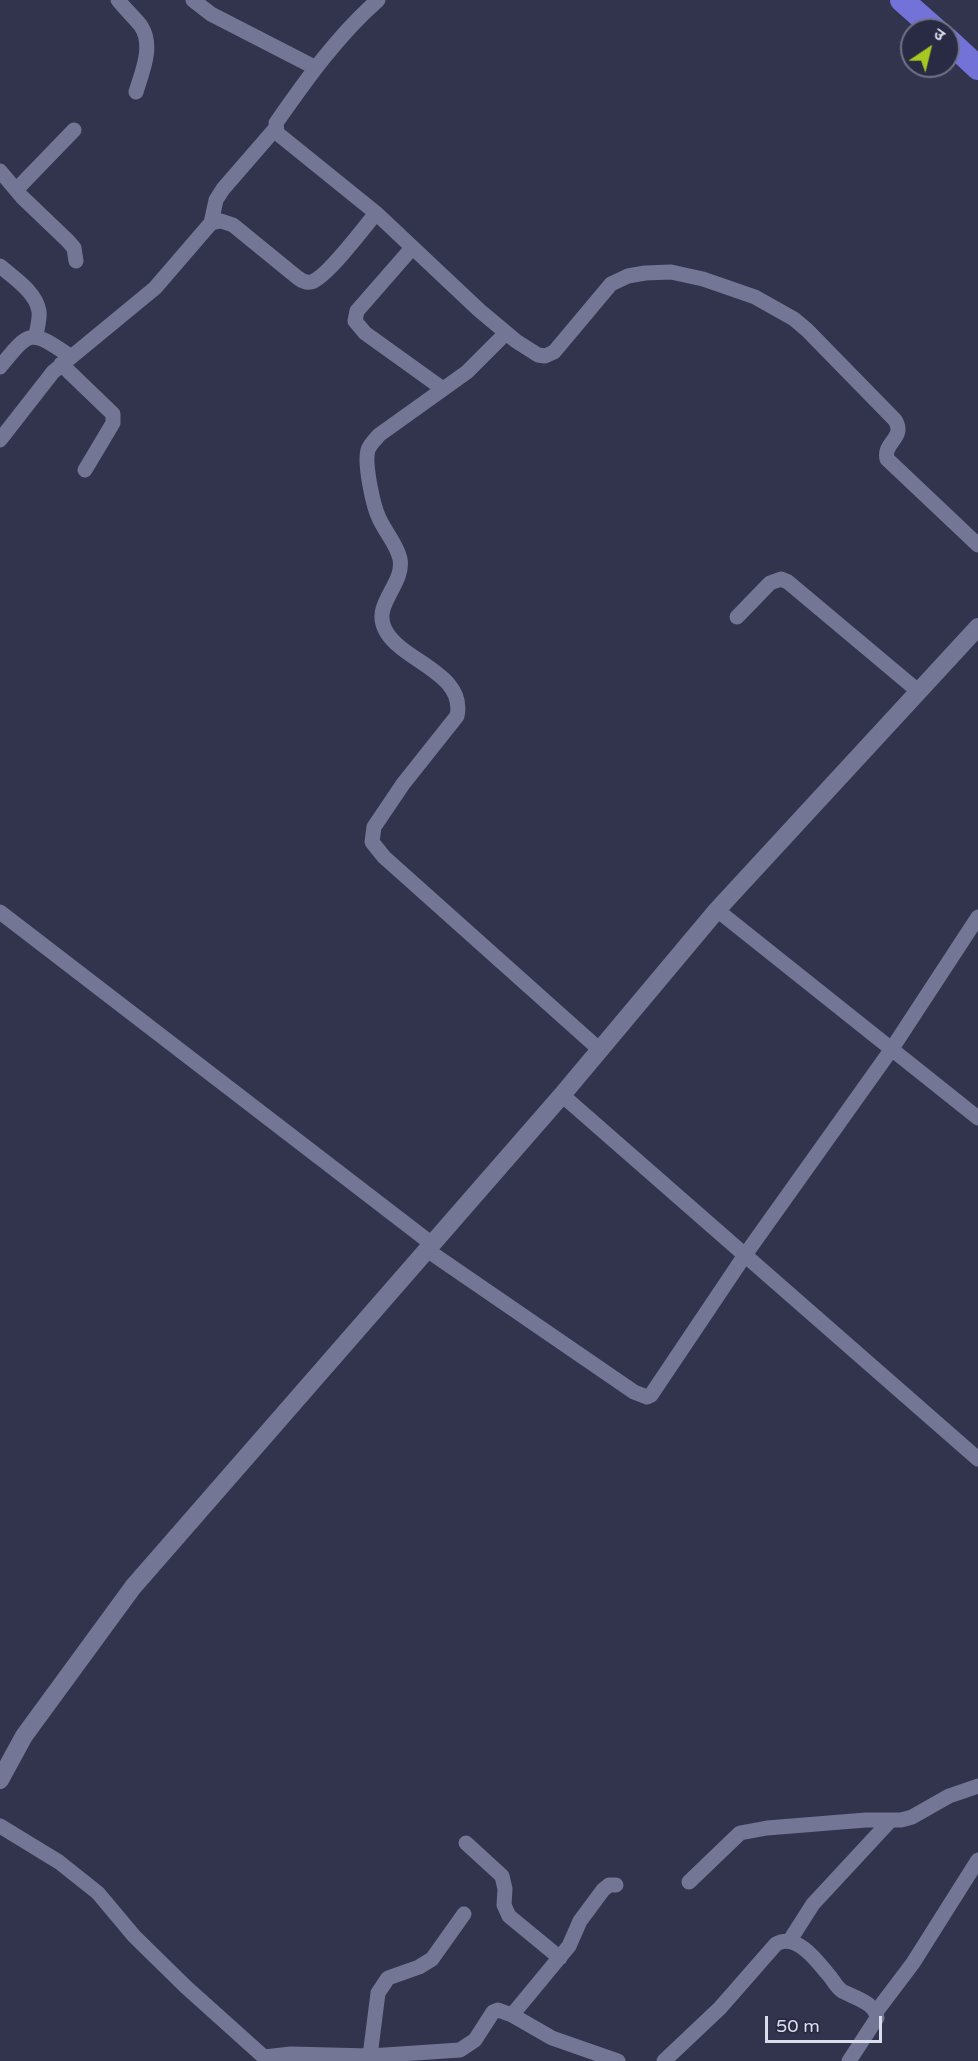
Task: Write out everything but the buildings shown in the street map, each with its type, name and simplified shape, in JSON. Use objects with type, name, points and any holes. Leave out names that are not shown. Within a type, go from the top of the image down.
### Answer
[{"type":"highway","points":[[902,0],[922,18]]},
{"type":"highway","points":[[960,51],[978,68]]},
{"type":"street","points":[[118,0],[140,24],[146,40],[146,54],[136,92]]},
{"type":"street","points":[[193,0],[211,14],[316,68]]},
{"type":"street","points":[[0,440],[65,360],[155,288],[211,223],[216,200],[223,189],[275,129],[276,123],[316,68],[348,29],[378,0]]},
{"type":"street","points":[[275,129],[376,213],[479,310],[530,351],[545,356],[554,352],[611,284],[628,276],[645,273],[671,272],[703,279],[755,297],[794,319],[888,412],[899,426],[886,454],[887,459],[978,545]]},
{"type":"street","points":[[16,190],[74,130]]},
{"type":"street","points":[[0,171],[74,248],[76,261]]},
{"type":"street","points":[[211,223],[221,221],[233,225],[298,278],[313,282],[325,273],[376,213]]},
{"type":"street","points":[[412,248],[357,311],[356,321],[364,333],[443,389]]},
{"type":"street","points":[[0,266],[27,290],[34,300],[39,310],[36,336]]},
{"type":"street","points":[[506,333],[467,372],[379,435],[369,450],[367,459],[376,512],[397,550],[400,565],[381,613],[382,624],[394,641],[444,680],[456,697],[459,708],[457,717],[403,784],[374,827],[372,842],[384,857],[600,1050]]},
{"type":"street","points":[[0,367],[28,337],[43,338],[113,414],[111,427],[85,470]]},
{"type":"street","points":[[737,617],[770,583],[781,579],[788,582],[918,691]]},
{"type":"street","points":[[0,1780],[24,1736],[132,1587],[562,1095],[717,910],[978,627]]},
{"type":"street","points":[[717,910],[978,1118]]},
{"type":"street","points":[[0,912],[430,1247],[634,1392],[647,1397],[661,1383],[745,1255],[891,1050],[978,917]]},
{"type":"street","points":[[562,1095],[978,1459]]},
{"type":"street","points":[[689,1882],[740,1833],[767,1828],[866,1820],[890,1821],[912,1816],[949,1796],[978,1786]]},
{"type":"street","points":[[790,1940],[813,1904],[890,1821]]},
{"type":"street","points":[[0,1826],[59,1862],[98,1893],[134,1936],[186,1987],[268,2057],[291,2054],[370,2056],[460,2050],[475,2040],[493,2012],[498,2010],[512,2015],[552,2038],[618,2061]]},
{"type":"street","points":[[466,1843],[502,1876],[505,1889],[504,1905],[509,1916],[560,1958]]},
{"type":"street","points":[[876,2012],[913,1963],[978,1860]]},
{"type":"street","points":[[512,2015],[560,1958],[573,1940],[580,1921],[603,1890],[609,1885],[616,1885]]},
{"type":"street","points":[[370,2056],[378,1993],[383,1984],[388,1978],[419,1967],[432,1959],[464,1914]]},
{"type":"street","points":[[664,2061],[720,2008],[776,1944],[784,1940],[796,1942],[821,1966],[837,1987],[871,2006],[876,2012],[877,2018],[849,2061]]}]
